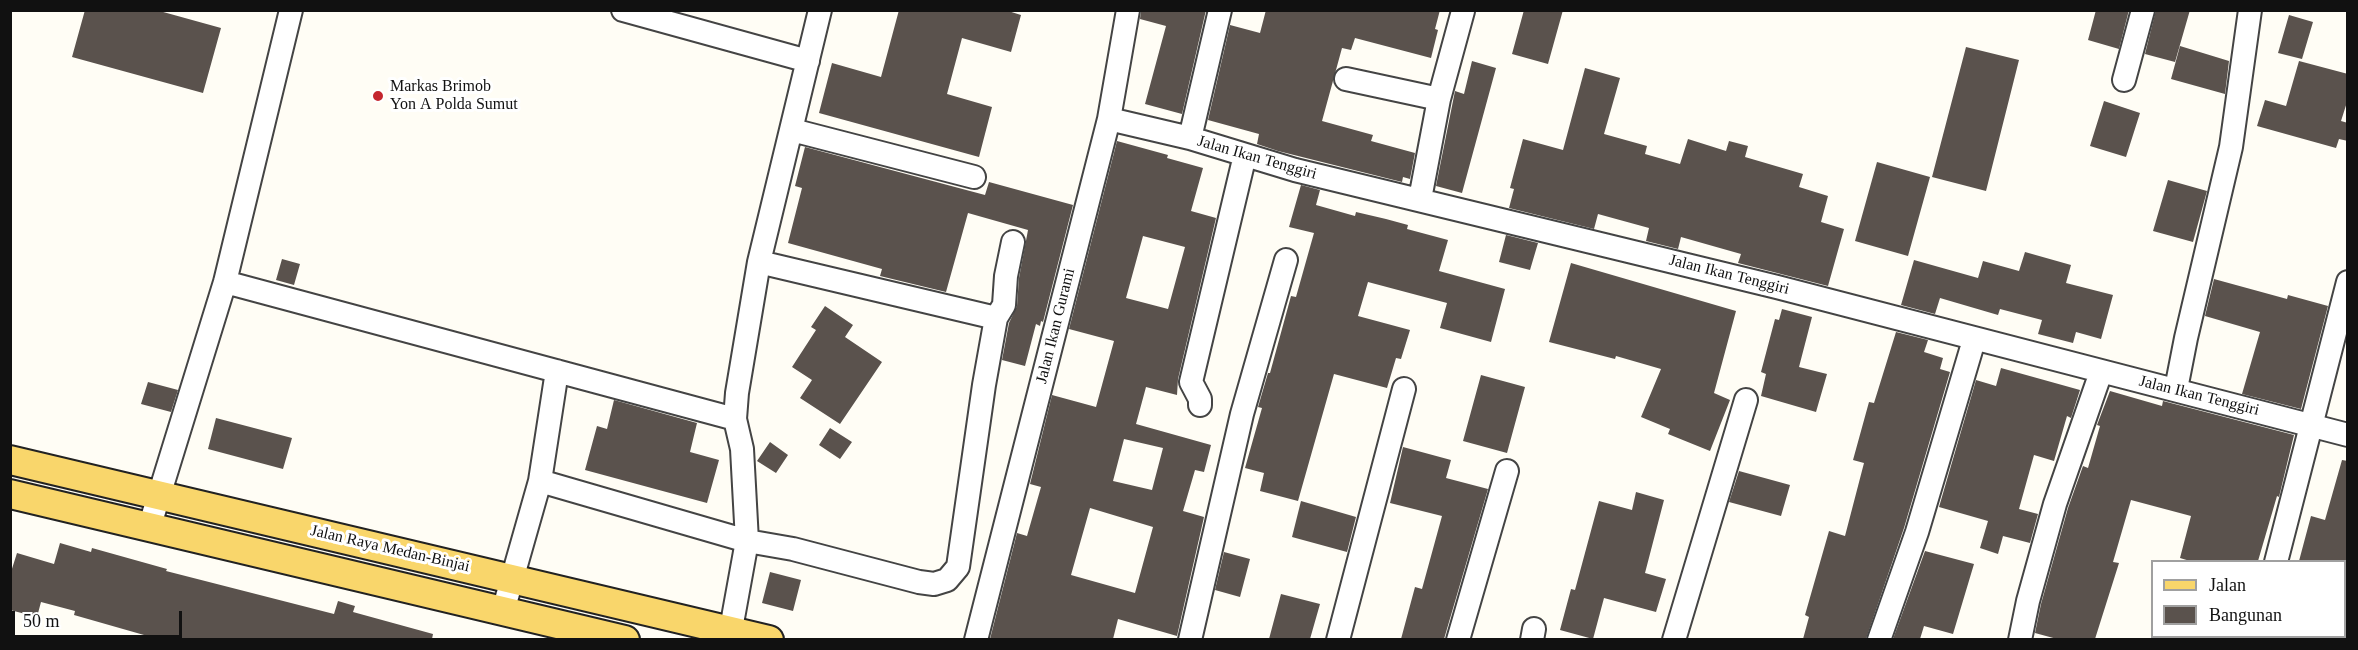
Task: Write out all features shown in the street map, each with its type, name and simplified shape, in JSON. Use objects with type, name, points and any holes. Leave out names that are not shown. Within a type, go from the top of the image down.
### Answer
[{"type":"main road","name":"Jalan Raya Medan-Binjai","points":[[10,460],[511,578],[730,635],[769,639]]},
{"type":"main road","name":"Jalan Raya Medan-Binjai","points":[[10,494],[625,639]]},
{"type":"street","points":[[149,528],[225,282],[291,10]]},
{"type":"street","points":[[623,10],[808,61]]},
{"type":"street","points":[[730,635],[747,541],[742,449],[735,419],[737,393],[759,262],[820,10]]},
{"type":"street","name":"Jalan Ikan Gurami","points":[[976,639],[1109,119],[1128,10]]},
{"type":"street","points":[[1190,138],[1220,10]]},
{"type":"street","points":[[2124,80],[2143,10]]},
{"type":"street","points":[[2176,389],[2231,147],[2250,10]]},
{"type":"street","points":[[1420,199],[1439,99],[1463,11]]},
{"type":"street","points":[[1346,80],[1439,99]]},
{"type":"street","name":"Jalan Ikan Tenggiri","points":[[1109,119],[1190,138],[1295,170],[1778,287],[1974,340],[2176,389],[2348,435]]},
{"type":"street","points":[[792,130],[974,177]]},
{"type":"street","points":[[1200,405],[1200,399],[1191,382],[1245,155]]},
{"type":"street","points":[[540,481],[747,541],[793,549],[919,582],[934,584],[947,580],[958,567],[984,385],[996,318],[1004,305],[1006,276],[1013,242]]},
{"type":"street","points":[[1190,639],[1242,414],[1286,260]]},
{"type":"street","points":[[759,262],[996,318]]},
{"type":"street","points":[[225,282],[735,419]]},
{"type":"street","points":[[2276,560],[2348,282]]},
{"type":"street","points":[[1879,639],[1917,532],[1974,340]]},
{"type":"street","points":[[503,611],[540,481],[557,371]]},
{"type":"street","points":[[2020,639],[2055,504],[2101,372]]},
{"type":"street","points":[[1338,639],[1404,390]]},
{"type":"street","points":[[1674,639],[1746,400]]},
{"type":"street","points":[[1458,639],[1507,471]]},
{"type":"building","points":[[85,10],[156,10],[221,28],[203,93],[72,57]]},
{"type":"building","points":[[899,10],[1005,10],[1021,15],[1011,52],[962,38],[947,94],[992,107],[979,157],[819,113],[832,63],[881,77]]},
{"type":"building","points":[[1141,10],[1206,10],[1182,114],[1145,104],[1166,26],[1140,19]]},
{"type":"building","points":[[1266,10],[1440,10],[1431,58],[1355,38],[1351,50],[1342,48],[1322,121],[1373,135],[1371,141],[1415,153],[1410,179],[1403,177],[1402,182],[1278,151],[1257,144],[1259,134],[1208,120],[1230,25],[1260,33]]},
{"type":"building","points":[[1524,10],[1563,10],[1548,64],[1512,54]]},
{"type":"building","points":[[2096,10],[2129,10],[2119,49],[2088,40]]},
{"type":"building","points":[[2156,10],[2190,10],[2175,62],[2145,54]]},
{"type":"building","points":[[2289,15],[2313,22],[2302,59],[2278,53]]},
{"type":"building","points":[[2180,46],[2229,61],[2225,94],[2171,79]]},
{"type":"building","points":[[1966,47],[2019,60],[1986,191],[1932,177]]},
{"type":"building","points":[[1472,61],[1496,68],[1462,193],[1436,186],[1455,91],[1464,94]]},
{"type":"building","points":[[2299,61],[2348,74],[2348,99],[2341,121],[2348,123],[2348,141],[2339,139],[2336,148],[2257,126],[2265,100],[2286,106]]},
{"type":"building","points":[[1585,68],[1620,78],[1604,134],[1647,146],[1645,154],[1680,164],[1688,139],[1726,151],[1729,141],[1748,146],[1745,157],[1803,174],[1799,187],[1828,196],[1821,222],[1844,229],[1828,286],[1738,263],[1741,254],[1681,237],[1678,249],[1646,241],[1649,228],[1598,214],[1594,229],[1509,208],[1514,189],[1510,188],[1523,139],[1563,150]]},
{"type":"building","points":[[2104,101],[2140,113],[2126,157],[2090,146]]},
{"type":"building","points":[[1117,141],[1168,155],[1167,158],[1203,168],[1191,211],[1216,218],[1178,379],[1177,395],[1146,387],[1136,424],[1211,445],[1204,472],[1195,470],[1183,511],[1204,517],[1177,636],[1118,619],[1113,639],[990,639],[1017,533],[1027,536],[1041,487],[1030,484],[1052,395],[1096,407],[1114,341],[1069,329]],"holes":[[[1143,236],[1185,247],[1168,309],[1126,298]],[[1124,439],[1163,448],[1152,490],[1113,481]],[[1090,508],[1153,527],[1135,593],[1071,575]]]},
{"type":"building","points":[[805,147],[985,195],[989,182],[1073,205],[1043,322],[1041,321],[1040,326],[1036,324],[1025,366],[1002,360],[1009,323],[1017,306],[1019,278],[1028,230],[968,213],[946,292],[880,276],[882,269],[788,243],[802,188],[795,186]]},
{"type":"building","points":[[1877,162],[1930,177],[1908,256],[1855,241]]},
{"type":"building","points":[[2168,180],[2207,191],[2193,242],[2153,231]]},
{"type":"building","points":[[1301,185],[1320,190],[1316,205],[1355,216],[1356,212],[1386,219],[1408,225],[1407,229],[1448,240],[1439,271],[1505,289],[1491,342],[1440,328],[1447,303],[1368,282],[1358,316],[1410,330],[1401,359],[1396,358],[1387,388],[1334,374],[1298,501],[1260,491],[1264,473],[1245,468],[1262,408],[1258,407],[1268,373],[1270,373],[1291,296],[1296,297],[1314,233],[1289,227]]},
{"type":"building","points":[[1506,235],[1538,243],[1530,270],[1499,262]]},
{"type":"building","points":[[2025,252],[2071,265],[2066,283],[2113,295],[2101,339],[2076,332],[2073,343],[2038,334],[2042,320],[2000,309],[1998,315],[1940,298],[1935,314],[1901,305],[1914,260],[1978,278],[1983,261],[2019,271]]},
{"type":"building","points":[[282,259],[300,264],[294,285],[276,280]]},
{"type":"building","points":[[1571,263],[1736,311],[1714,393],[1730,400],[1710,451],[1668,434],[1670,429],[1641,417],[1661,369],[1616,356],[1615,359],[1549,342]]},
{"type":"building","points":[[2214,279],[2287,299],[2288,295],[2328,306],[2301,409],[2242,394],[2260,332],[2205,316]]},
{"type":"building","points":[[825,306],[853,325],[845,337],[882,362],[840,424],[800,398],[812,380],[792,367],[816,330],[811,327]]},
{"type":"building","points":[[1782,309],[1812,317],[1799,367],[1827,374],[1816,412],[1761,396],[1766,374],[1761,372],[1775,319],[1779,320]]},
{"type":"building","points":[[1896,332],[1928,340],[1924,352],[1943,358],[1940,369],[1950,372],[1904,528],[1866,639],[1803,639],[1809,617],[1805,615],[1829,531],[1845,536],[1864,463],[1853,460],[1869,402],[1874,403]]},
{"type":"building","points":[[2001,368],[2080,390],[2071,418],[2067,416],[2054,461],[2034,455],[2019,509],[2038,514],[2030,543],[2003,536],[1998,554],[1980,548],[1988,521],[1939,507],[1976,380],[1996,386]]},
{"type":"building","points":[[1481,375],[1525,387],[1507,453],[1463,441]]},
{"type":"building","points":[[148,382],[178,390],[171,412],[141,404]]},
{"type":"building","points":[[2110,391],[2162,406],[2163,401],[2294,435],[2279,497],[2277,496],[2258,560],[2187,560],[2180,558],[2191,516],[2131,500],[2113,562],[2119,563],[2095,639],[2057,639],[2035,633],[2068,508],[2083,466],[2088,468],[2100,426],[2097,425]]},
{"type":"building","points":[[614,400],[697,423],[690,452],[719,460],[707,503],[585,470],[597,426],[607,429]]},
{"type":"building","points":[[216,418],[292,438],[283,469],[208,449]]},
{"type":"building","points":[[830,428],[852,442],[840,459],[819,445]]},
{"type":"building","points":[[770,442],[788,455],[776,473],[757,461]]},
{"type":"building","points":[[1403,447],[1451,460],[1446,478],[1488,489],[1444,639],[1401,639],[1415,587],[1422,589],[1442,516],[1390,503]]},
{"type":"building","points":[[2342,460],[2348,461],[2348,561],[2299,560],[2311,516],[2325,520]]},
{"type":"building","points":[[1739,471],[1790,485],[1781,516],[1729,502]]},
{"type":"building","points":[[1636,492],[1664,500],[1645,573],[1666,579],[1656,612],[1604,598],[1593,639],[1560,630],[1571,589],[1575,590],[1599,501],[1632,510]]},
{"type":"building","points":[[1301,501],[1356,517],[1347,552],[1292,537]]},
{"type":"building","points":[[60,543],[91,552],[92,548],[167,569],[166,571],[334,614],[338,601],[355,606],[353,612],[433,634],[432,639],[142,639],[144,635],[74,615],[75,611],[41,602],[37,617],[10,610],[10,575],[17,553],[54,564]]},
{"type":"building","points":[[1925,551],[1974,564],[1953,634],[1924,626],[1920,639],[1893,639]]},
{"type":"building","points":[[1224,552],[1250,559],[1240,597],[1215,590]]},
{"type":"building","points":[[770,572],[801,580],[793,611],[762,603]]},
{"type":"building","points":[[1281,594],[1320,604],[1310,639],[1269,639]]},
{"type":"place","name":"Markas Brimob Yon A Polda Sumut","points":[[378,96]]}]
